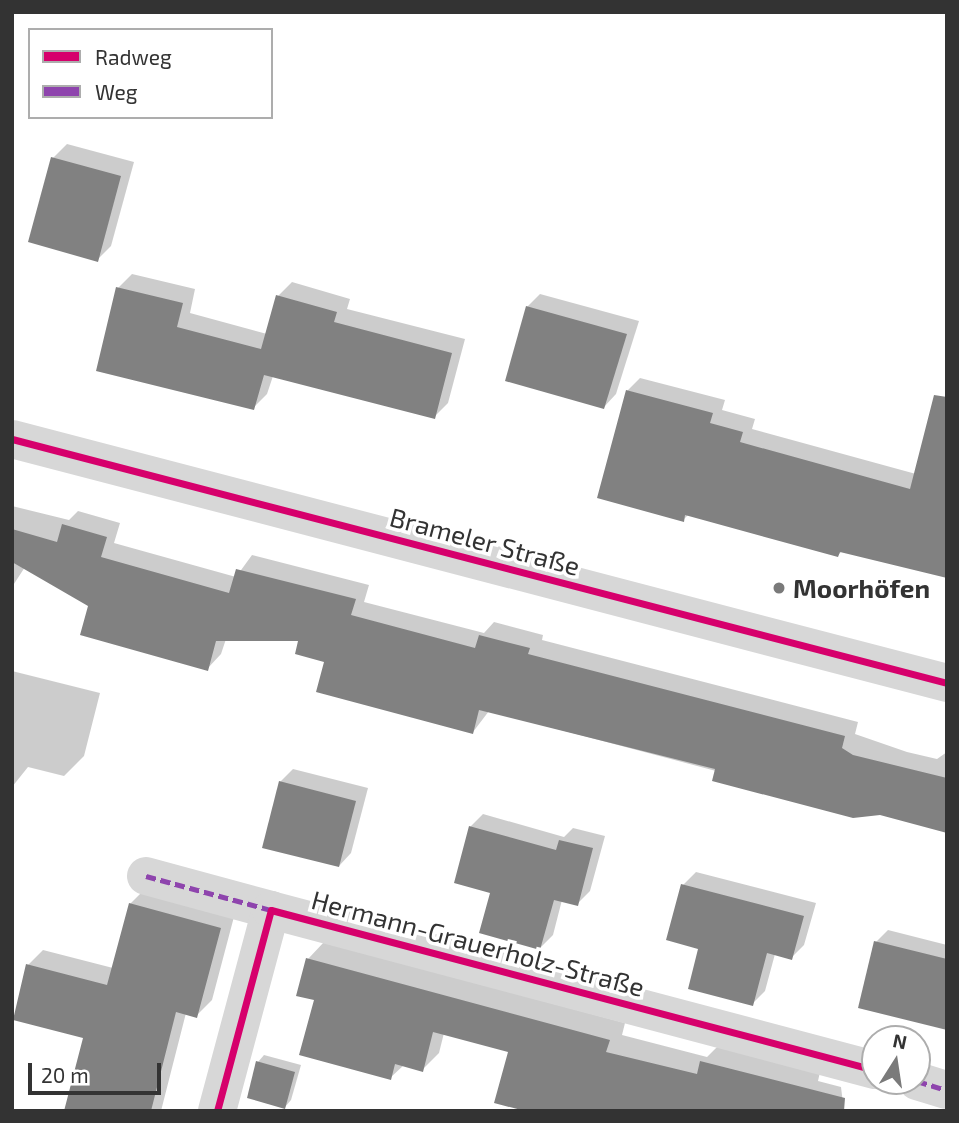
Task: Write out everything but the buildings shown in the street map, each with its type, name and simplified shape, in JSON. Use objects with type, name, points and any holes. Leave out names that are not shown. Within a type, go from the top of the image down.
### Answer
[{"type":"street","name":"Brameler Straße","points":[[12,439],[947,683]]},
{"type":"street","name":"Hermann-Grauerholz-Straße","points":[[146,876],[861,1066]]},
{"type":"street","name":"Hermann-Grauerholz-Straße","points":[[217,1111],[271,909]]},
{"type":"marked path","points":[[146,876],[271,910]]},
{"type":"marked path","points":[[931,1085],[947,1090]]},
{"type":"cycle path","points":[[12,439],[947,683]]},
{"type":"cycle path","points":[[217,1111],[271,910],[861,1066]]},
{"type":"place","name":"Moorhöfen","points":[[779,588]]}]
